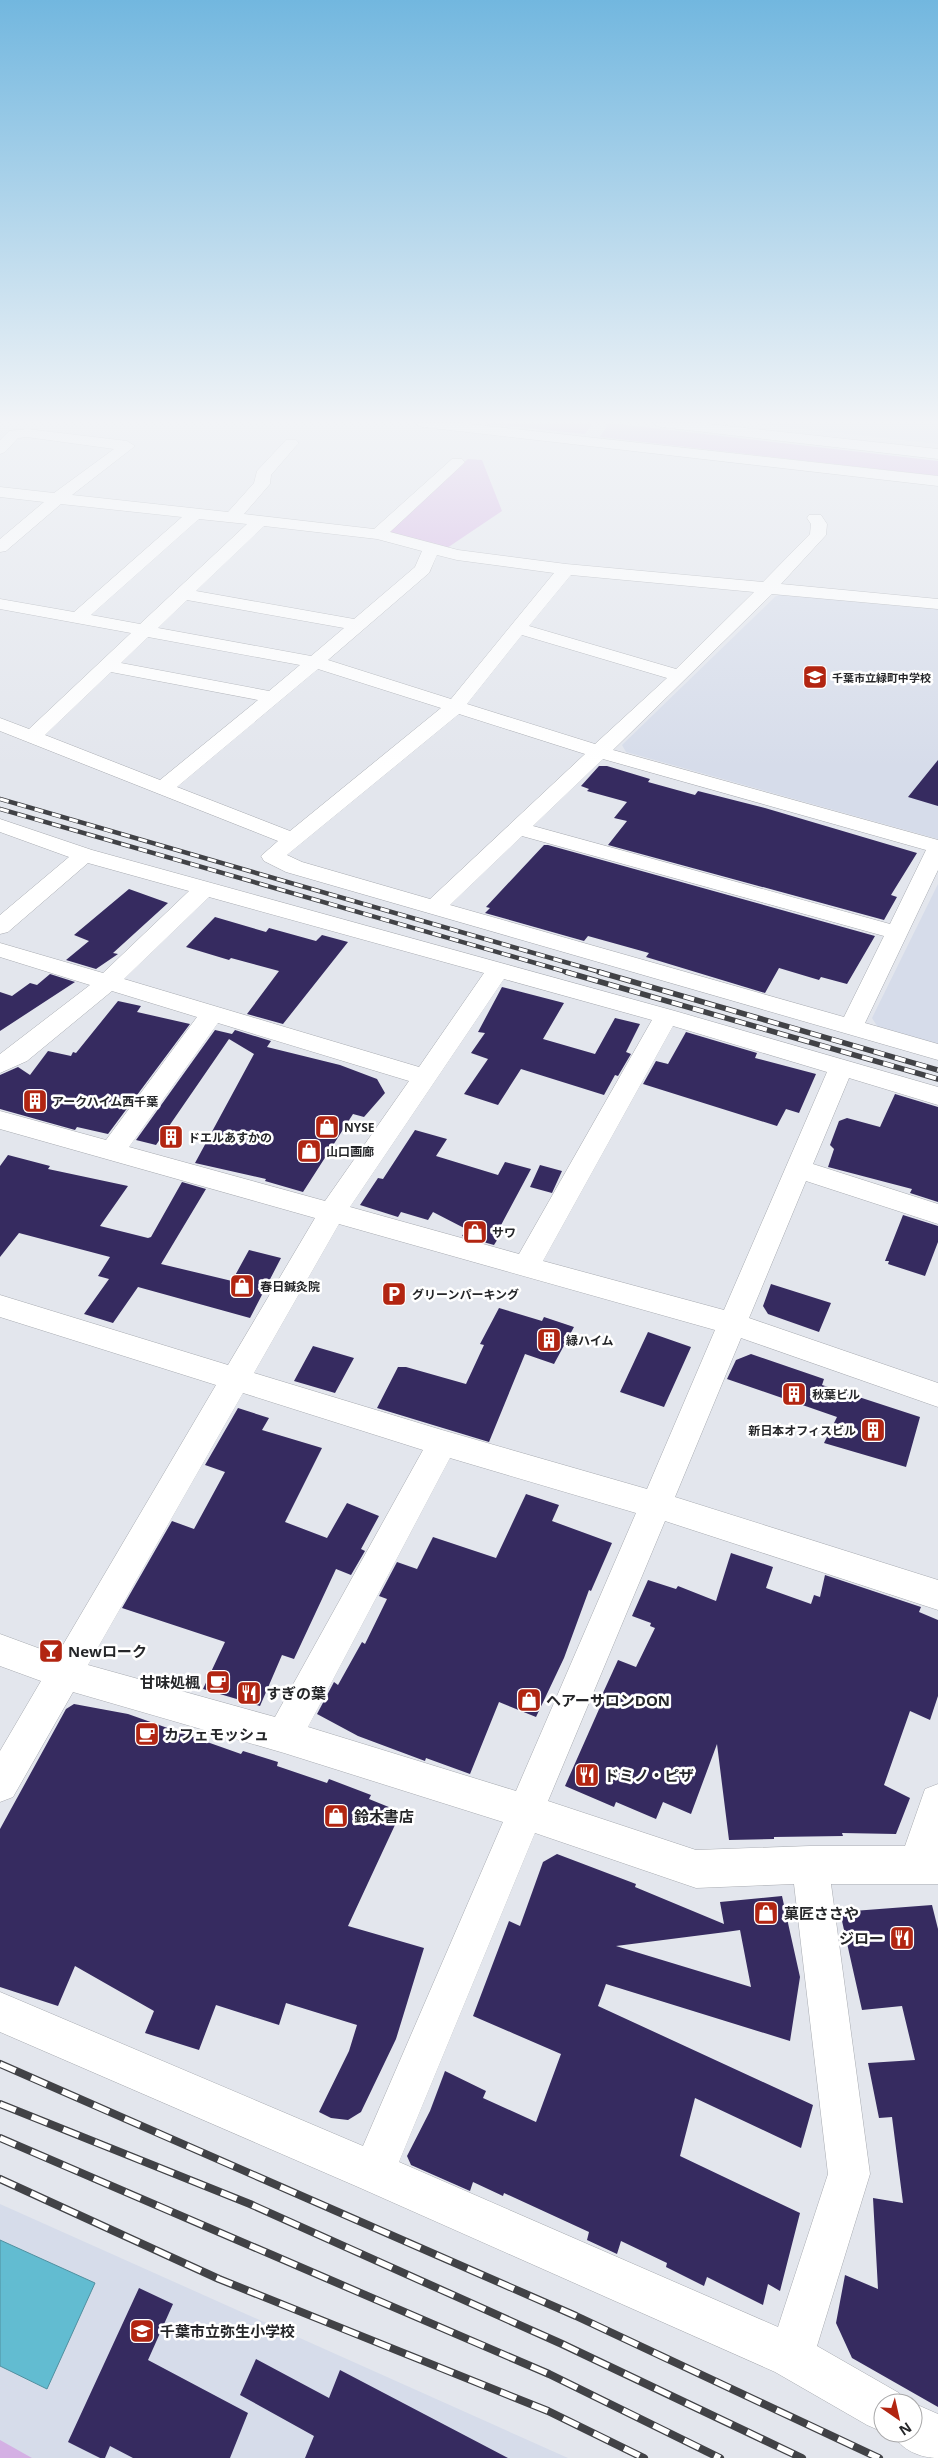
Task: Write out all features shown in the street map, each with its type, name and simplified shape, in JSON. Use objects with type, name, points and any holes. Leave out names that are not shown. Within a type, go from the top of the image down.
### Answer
[{"type":"main road","points":[[0,547],[11,538]]},
{"type":"main road","points":[[78,618],[168,538]]},
{"type":"main road","points":[[33,736],[243,538]]},
{"type":"main road","points":[[391,538],[457,555],[566,569],[938,604]]},
{"type":"main road","points":[[435,907],[599,752],[769,587],[815,538]]},
{"type":"main road","points":[[164,787],[315,662],[423,569],[431,549]]},
{"type":"main road","points":[[566,569],[520,629],[455,707],[272,856],[294,867],[938,1052]]},
{"type":"main road","points":[[184,594],[357,625]]},
{"type":"main road","points":[[0,604],[315,662],[599,752],[938,847],[851,1027]]},
{"type":"main road","points":[[520,629],[678,675]]},
{"type":"main road","points":[[109,666],[273,697]]},
{"type":"main road","points":[[0,724],[292,839]]},
{"type":"main road","points":[[0,825],[84,855],[666,1016],[938,1096]]},
{"type":"main road","points":[[517,828],[897,933]]},
{"type":"main road","points":[[0,927],[84,855]]},
{"type":"main road","points":[[0,1065],[18,1055],[108,982],[205,888]]},
{"type":"main road","points":[[0,950],[424,1077]]},
{"type":"main road","points":[[0,1785],[332,1212],[499,969]]},
{"type":"main road","points":[[112,1151],[212,1014]]},
{"type":"main road","points":[[526,1266],[666,1016]]},
{"type":"main road","points":[[373,2172],[841,1068]]},
{"type":"main road","points":[[0,1120],[733,1324],[938,1395]]},
{"type":"main road","points":[[798,1169],[938,1214]]},
{"type":"main road","points":[[3,1311],[235,1379],[442,1443],[656,1505],[938,1595]]},
{"type":"main road","points":[[284,1736],[442,1443]]},
{"type":"main road","points":[[0,1650],[65,1674],[284,1736],[526,1812],[696,1869],[810,1865],[928,1864],[938,1802]]},
{"type":"main road","points":[[791,2356],[849,2174],[810,1865]]},
{"type":"main road","points":[[0,2012],[373,2172],[791,2356],[873,2402]]},
{"type":"main road","points":[[923,2432],[938,2440]]},
{"type":"shaded area","points":[[408,538],[462,538],[447,548]]},
{"type":"shaded area","name":"千葉市立緑町中学校","points":[[784,593],[938,609],[938,839],[626,752],[622,745],[776,596]]},
{"type":"shaded area","points":[[938,884],[938,1046],[879,1029],[872,1018]]},
{"type":"shaded area","name":"千葉市立弥生小学校","points":[[0,2204],[568,2458],[0,2458]]},
{"type":"shaded area","points":[[0,2440],[32,2458],[0,2458]]},
{"type":"water","points":[[0,2240],[95,2283],[47,2389],[0,2366]]},
{"type":"building","points":[[938,760],[938,806],[908,797]]},
{"type":"building","points":[[599,766],[607,766],[650,779],[648,782],[695,795],[698,791],[765,808],[917,853],[891,895],[897,897],[884,920],[608,845],[627,821],[614,818],[627,802],[587,791],[589,789],[581,786]]},
{"type":"building","points":[[544,845],[875,936],[847,984],[821,977],[819,980],[779,968],[765,993],[646,957],[649,953],[588,936],[584,941],[485,913],[490,908],[486,907]]},
{"type":"building","points":[[129,889],[168,903],[113,953],[118,954],[96,969],[66,960],[89,941],[74,935]]},
{"type":"building","points":[[215,917],[266,932],[269,928],[316,941],[322,935],[348,942],[283,1024],[247,1014],[279,971],[231,958],[229,960],[186,947]]},
{"type":"building","points":[[50,974],[75,982],[0,1031],[0,992],[12,996],[30,983],[37,985]]},
{"type":"building","points":[[502,987],[564,1003],[543,1039],[595,1054],[615,1018],[640,1024],[626,1052],[631,1054],[618,1076],[615,1075],[604,1095],[521,1069],[498,1105],[464,1094],[488,1059],[471,1053],[485,1033],[478,1032]]},
{"type":"building","points":[[118,1001],[141,1006],[137,1012],[190,1024],[108,1134],[77,1127],[75,1130],[0,1109],[0,1075],[18,1067],[30,1075],[48,1051],[71,1056],[73,1052],[76,1053]]},
{"type":"building","points":[[215,1030],[232,1034],[235,1030],[271,1041],[267,1047],[340,1065],[377,1079],[385,1093],[364,1117],[353,1114],[303,1192],[265,1181],[266,1179],[195,1163],[254,1054],[229,1039],[156,1145],[136,1140]]},
{"type":"building","points":[[686,1032],[757,1053],[755,1058],[816,1074],[799,1113],[786,1109],[777,1126],[643,1084],[656,1061],[668,1064]]},
{"type":"building","points":[[895,1094],[938,1107],[938,1202],[910,1193],[912,1189],[828,1167],[834,1149],[830,1145],[839,1121],[847,1118],[880,1127]]},
{"type":"building","points":[[415,1130],[447,1139],[436,1156],[498,1175],[505,1162],[531,1169],[500,1227],[504,1229],[494,1245],[462,1236],[466,1229],[433,1212],[428,1220],[401,1212],[398,1217],[360,1205],[378,1178],[383,1179]]},
{"type":"building","points":[[8,1155],[50,1166],[48,1169],[128,1186],[100,1226],[148,1238],[151,1237],[182,1182],[206,1189],[161,1264],[232,1281],[249,1250],[281,1258],[250,1318],[138,1287],[113,1323],[84,1314],[109,1279],[98,1276],[110,1257],[19,1233],[0,1257],[0,1166]]},
{"type":"building","points":[[540,1165],[562,1171],[552,1193],[530,1187]]},
{"type":"building","points":[[903,1215],[938,1226],[938,1242],[925,1276],[888,1264],[889,1261],[885,1261]]},
{"type":"building","points":[[771,1284],[831,1303],[819,1332],[768,1314],[763,1306]]},
{"type":"building","points":[[499,1308],[542,1321],[544,1317],[574,1327],[554,1364],[525,1354],[489,1442],[377,1408],[398,1367],[406,1367],[466,1384],[484,1345],[480,1344]]},
{"type":"building","points":[[648,1332],[691,1347],[664,1407],[620,1392]]},
{"type":"building","points":[[313,1346],[354,1358],[335,1393],[294,1381]]},
{"type":"building","points":[[751,1354],[824,1379],[822,1385],[920,1417],[906,1467],[824,1443],[837,1417],[727,1379],[736,1360]]},
{"type":"building","points":[[238,1408],[269,1418],[262,1430],[322,1448],[285,1522],[327,1538],[347,1503],[379,1516],[361,1549],[365,1551],[351,1575],[336,1569],[294,1659],[282,1655],[260,1706],[203,1689],[225,1642],[122,1608],[172,1521],[194,1529],[225,1472],[205,1465]]},
{"type":"building","points":[[526,1494],[559,1505],[552,1521],[612,1543],[591,1591],[589,1590],[564,1658],[536,1717],[499,1702],[470,1774],[426,1758],[425,1761],[358,1736],[317,1714],[334,1682],[338,1685],[362,1642],[365,1644],[387,1599],[379,1596],[397,1562],[417,1569],[433,1537],[496,1558]]},
{"type":"building","points":[[731,1553],[773,1567],[766,1588],[811,1604],[814,1595],[820,1597],[825,1575],[921,1607],[919,1612],[938,1620],[938,1696],[930,1720],[910,1711],[884,1785],[910,1798],[896,1834],[842,1833],[843,1836],[729,1840],[717,1744],[691,1814],[663,1802],[656,1819],[616,1802],[614,1807],[565,1786],[600,1707],[597,1706],[618,1660],[636,1667],[655,1628],[650,1626],[651,1623],[632,1616],[648,1580],[676,1589],[678,1586],[716,1601]]},
{"type":"building","points":[[74,1704],[128,1714],[241,1754],[243,1751],[278,1762],[277,1766],[327,1783],[329,1779],[371,1795],[369,1799],[401,1812],[348,1926],[424,1948],[396,2039],[361,2112],[348,2120],[331,2118],[319,2112],[349,2051],[357,2025],[286,2003],[279,2025],[216,2005],[199,2050],[145,2033],[154,2011],[75,1966],[58,2006],[0,1987],[0,1829],[66,1709]]},
{"type":"building","points":[[557,1854],[636,1884],[635,1887],[724,1924],[720,1902],[782,1896],[800,1977],[790,2041],[606,1984],[598,2006],[813,2105],[801,2148],[695,2098],[680,2156],[800,2213],[780,2291],[768,2284],[763,2305],[707,2277],[704,2286],[666,2267],[667,2263],[621,2241],[617,2254],[587,2240],[589,2232],[504,2193],[503,2196],[473,2182],[470,2191],[411,2165],[407,2156],[430,2111],[445,2071],[486,2091],[483,2098],[536,2122],[561,2054],[473,2016],[509,1921],[520,1926],[543,1862]],"holes":[[[740,1930],[751,1987],[616,1946]]]},
{"type":"building","points":[[932,1905],[938,1929],[938,2407],[923,2398],[923,2393],[913,2393],[852,2358],[836,2323],[845,2275],[878,2289],[873,2198],[903,2203],[892,2117],[879,2118],[868,2063],[915,2060],[902,2006],[862,2010],[840,1912]]},
{"type":"building","points":[[139,2288],[173,2304],[148,2360],[248,2413],[230,2458],[133,2458],[110,2446],[105,2458],[100,2458],[68,2442]]},
{"type":"building","points":[[256,2359],[329,2398],[340,2370],[508,2458],[305,2458],[314,2436],[240,2395]]},
{"type":"railway","points":[[0,799],[603,973]]},
{"type":"railway","points":[[0,809],[570,973]]},
{"type":"railway","points":[[566,972],[938,1079]]},
{"type":"railway","points":[[599,972],[938,1070]]},
{"type":"railway","points":[[0,2064],[576,2316],[879,2458]]},
{"type":"railway","points":[[0,2104],[250,2204],[562,2344],[802,2458]]},
{"type":"railway","points":[[0,2138],[549,2374],[720,2458]]},
{"type":"railway","points":[[0,2179],[219,2279],[548,2411],[644,2458]]},
{"type":"place","name":"千葉市立緑町中学校","points":[[815,677]]},
{"type":"place","name":"アークハイム西千葉","points":[[35,1101]]},
{"type":"place","name":"NYSE","points":[[327,1127]]},
{"type":"place","name":"ドエルあすかの","points":[[171,1137]]},
{"type":"place","name":"山口画廊","points":[[309,1151]]},
{"type":"place","name":"サワ","points":[[475,1232]]},
{"type":"place","name":"春日鍼灸院","points":[[242,1286]]},
{"type":"place","name":"グリーンパーキング","points":[[394,1294]]},
{"type":"place","name":"緑ハイム","points":[[549,1340]]},
{"type":"place","name":"秋葉ビル","points":[[794,1394]]},
{"type":"place","name":"新日本オフィスビル","points":[[873,1430]]},
{"type":"place","name":"Newローク","points":[[51,1651]]},
{"type":"place","name":"甘味処楓","points":[[218,1682]]},
{"type":"place","name":"すぎの葉","points":[[249,1693]]},
{"type":"place","name":"ヘアーサロンDON","points":[[529,1700]]},
{"type":"place","name":"カフェモッシュ","points":[[147,1734]]},
{"type":"place","name":"ドミノ・ピザ","points":[[587,1775]]},
{"type":"place","name":"鈴木書店","points":[[336,1816]]},
{"type":"place","name":"菓匠ささや","points":[[766,1913]]},
{"type":"place","name":"ジロー","points":[[902,1938]]},
{"type":"place","name":"千葉市立弥生小学校","points":[[142,2331]]}]
